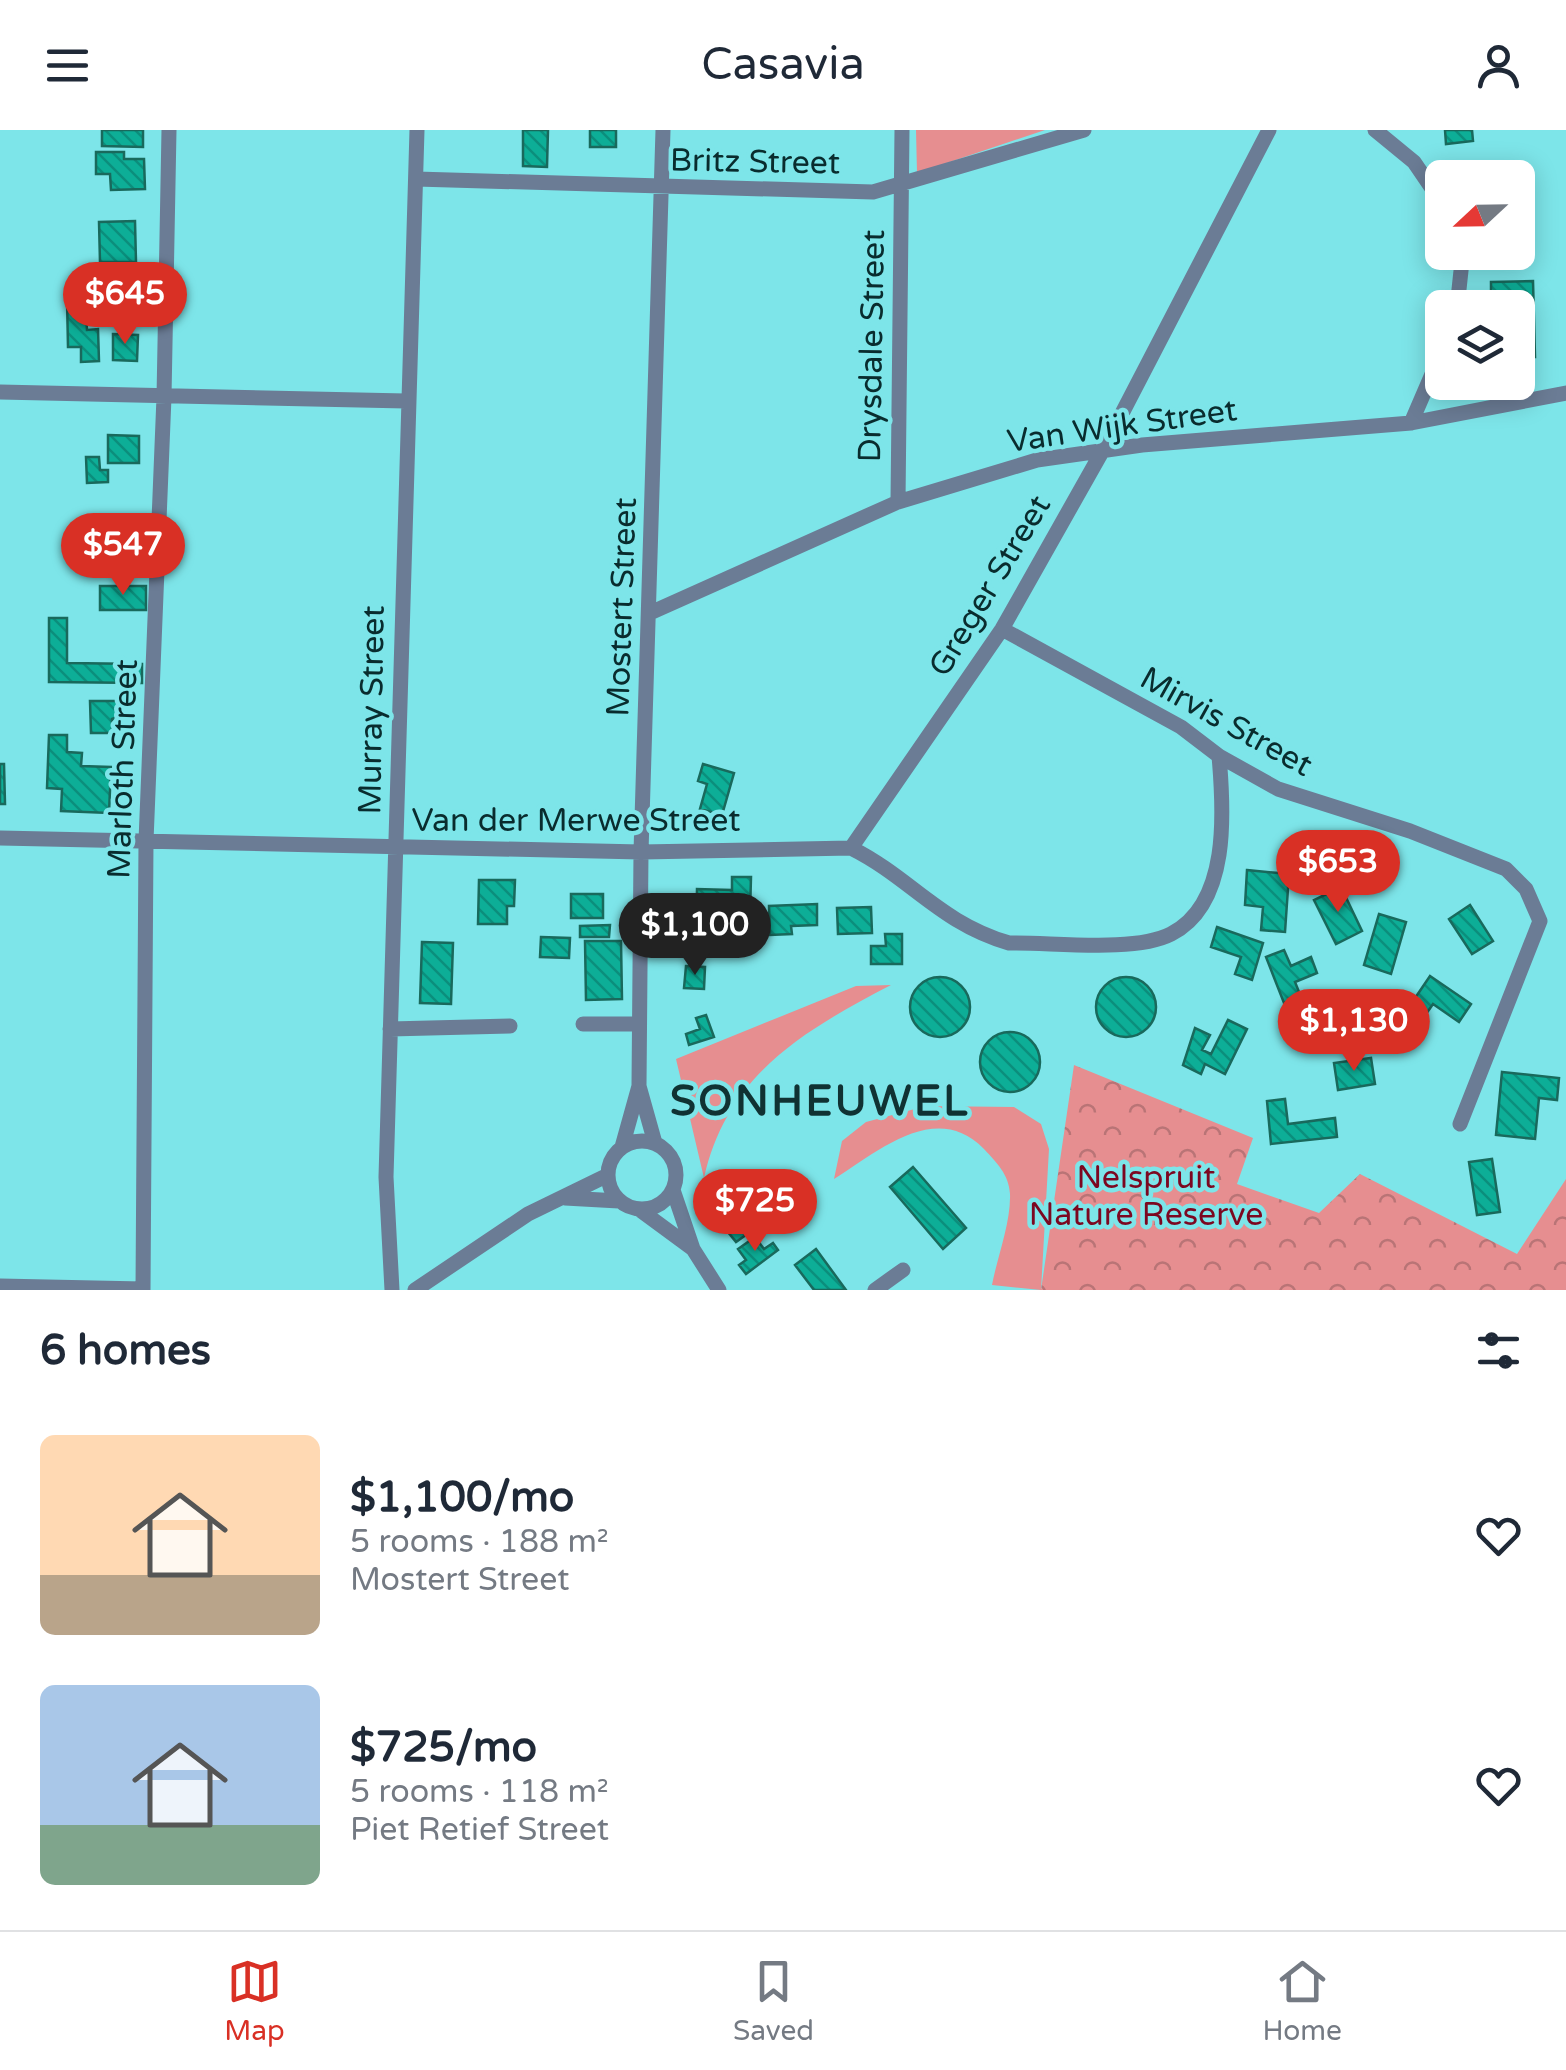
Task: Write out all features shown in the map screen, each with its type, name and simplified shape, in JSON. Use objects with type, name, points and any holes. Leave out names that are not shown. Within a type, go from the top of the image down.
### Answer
[{"type":"street","name":"Marloth Street","points":[[142,1289],[146,841],[164,398],[169,130]]},
{"type":"street","name":"Murray Street","points":[[392,1290],[386,1177],[417,130]]},
{"type":"street","name":"Mostert Street","points":[[622,1147],[639,1086],[641,852],[664,130]]},
{"type":"street","name":"Drysdale Street","points":[[898,502],[902,130]]},
{"type":"street","name":"Britz Street","points":[[416,179],[873,192],[901,187],[1084,130]]},
{"type":"street","name":"Greger Street","points":[[852,848],[1002,629],[1103,450],[1270,130]]},
{"type":"street","points":[[1375,130],[1414,162],[1425,178]]},
{"type":"street","points":[[1410,423],[1425,389]]},
{"type":"street","points":[[0,392],[406,401]]},
{"type":"street","name":"Van Wijk Street","points":[[650,613],[898,502],[1037,460],[1103,450],[1410,423],[1566,393]]},
{"type":"street","name":"Mirvis Street","points":[[1002,629],[1181,727],[1219,756],[1278,789],[1410,831],[1506,869],[1526,889],[1540,921],[1460,1124]]},
{"type":"street","points":[[852,848],[877,861],[966,930],[1008,942],[1143,942],[1169,935],[1194,919],[1211,884],[1222,832],[1219,756]]},
{"type":"street","name":"Van der Merwe Street","points":[[0,838],[641,852],[852,848]]},
{"type":"street","points":[[583,1024],[639,1024]]},
{"type":"street","points":[[390,1029],[510,1026]]},
{"type":"street","name":"Mostert Street","points":[[639,1086],[655,1143]]},
{"type":"street","points":[[618,1202],[608,1174],[609,1162],[622,1147],[641,1140],[655,1143],[674,1163],[673,1190],[693,1249],[719,1290]]},
{"type":"street","points":[[415,1290],[528,1214],[608,1174]]},
{"type":"street","points":[[640,1210],[654,1208],[673,1190]]},
{"type":"street","points":[[565,1198],[618,1202],[640,1210],[693,1249]]},
{"type":"street","points":[[875,1290],[903,1270]]},
{"type":"street","points":[[0,1286],[142,1289]]},
{"type":"green space","points":[[916,130],[1045,130],[917,173]]},
{"type":"green space","points":[[891,985],[828,1020],[773,1060],[731,1111],[715,1142],[704,1178],[676,1059],[856,986]]},
{"type":"green space","name":"Nelspruit Nature Reserve","points":[[1074,1065],[1253,1138],[1237,1184],[1319,1213],[1360,1174],[1517,1254],[1566,1179],[1566,1290],[1041,1290]]},
{"type":"green space","points":[[926,1106],[1014,1107],[1041,1124],[1049,1149],[1041,1290],[992,1285],[1010,1205],[1009,1187],[997,1164],[966,1135],[947,1129],[908,1135],[834,1179],[842,1141],[866,1122]]},
{"type":"building","points":[[102,130],[143,130],[143,147],[102,146]]},
{"type":"building","points":[[523,130],[548,130],[547,167],[523,166]]},
{"type":"building","points":[[590,130],[616,130],[616,147],[590,147]]},
{"type":"building","points":[[1445,130],[1472,130],[1473,141],[1446,144]]},
{"type":"building","points":[[96,152],[124,152],[124,159],[144,159],[145,189],[111,190],[110,174],[96,174]]},
{"type":"building","points":[[135,221],[136,262],[100,262],[99,222]]},
{"type":"building","points":[[1533,281],[1533,290],[1491,290],[1491,282]]},
{"type":"building","points":[[100,299],[101,314],[86,314],[87,330],[98,329],[99,361],[81,362],[81,347],[68,347],[67,300]]},
{"type":"building","points":[[113,334],[138,335],[137,361],[113,360]]},
{"type":"building","points":[[108,435],[139,436],[139,463],[108,463]]},
{"type":"building","points":[[86,457],[99,457],[100,470],[108,470],[108,482],[87,483]]},
{"type":"building","points":[[100,586],[146,586],[146,610],[100,610]]},
{"type":"building","points":[[49,618],[67,618],[67,663],[142,664],[142,683],[49,682]]},
{"type":"building","points":[[90,701],[124,701],[124,715],[112,719],[112,733],[91,733]]},
{"type":"building","points":[[49,735],[67,735],[67,752],[82,753],[81,766],[111,767],[109,813],[61,811],[62,789],[47,788]]},
{"type":"building","points":[[0,764],[4,764],[5,804],[0,804]]},
{"type":"building","points":[[703,764],[734,773],[722,815],[700,809],[707,784],[698,781]]},
{"type":"building","points":[[1247,870],[1289,874],[1285,932],[1261,930],[1263,907],[1245,905]]},
{"type":"building","points":[[732,877],[751,877],[749,952],[737,952],[738,921],[729,921],[728,947],[696,946],[697,889],[732,890]]},
{"type":"building","points":[[479,880],[515,880],[514,906],[507,906],[507,924],[478,924]]},
{"type":"building","points":[[1341,887],[1362,931],[1336,944],[1314,900]]},
{"type":"building","points":[[571,894],[603,894],[603,918],[571,918]]},
{"type":"building","points":[[817,904],[817,925],[791,926],[792,934],[770,935],[769,906]]},
{"type":"building","points":[[1470,905],[1493,941],[1472,954],[1449,919]]},
{"type":"building","points":[[871,907],[872,933],[838,934],[837,908]]},
{"type":"building","points":[[1379,914],[1406,922],[1391,974],[1364,965]]},
{"type":"building","points":[[610,925],[609,937],[580,937],[580,926]]},
{"type":"building","points":[[1217,927],[1263,943],[1252,980],[1235,974],[1241,957],[1211,947]]},
{"type":"building","points":[[885,934],[902,934],[902,964],[871,964],[871,946],[886,946]]},
{"type":"building","points":[[541,937],[570,938],[569,958],[540,957]]},
{"type":"building","points":[[585,941],[621,941],[622,999],[586,1000]]},
{"type":"building","points":[[422,942],[453,943],[451,1004],[420,1003]]},
{"type":"building","points":[[1284,950],[1291,966],[1311,957],[1317,973],[1295,982],[1301,997],[1284,1003],[1266,957]]},
{"type":"building","points":[[686,966],[705,967],[704,989],[684,988]]},
{"type":"building","points":[[1430,976],[1471,1004],[1459,1022],[1433,1004],[1424,1017],[1409,1007]]},
{"type":"building","points":[[940,977],[961,986],[970,1007],[961,1028],[940,1037],[919,1028],[910,1007],[919,986]]},
{"type":"building","points":[[1126,977],[1147,986],[1156,1007],[1147,1028],[1126,1037],[1105,1028],[1096,1007],[1105,986]]},
{"type":"building","points":[[706,1015],[714,1037],[689,1045],[686,1034],[700,1029],[696,1018]]},
{"type":"building","points":[[1228,1020],[1247,1029],[1225,1074],[1205,1064],[1201,1074],[1183,1065],[1195,1028],[1210,1035],[1202,1050],[1211,1054]]},
{"type":"building","points":[[1010,1032],[1031,1041],[1040,1062],[1031,1083],[1010,1092],[989,1083],[980,1062],[989,1041]]},
{"type":"building","points":[[1371,1058],[1375,1084],[1338,1090],[1334,1063]]},
{"type":"building","points":[[1502,1072],[1559,1078],[1557,1100],[1539,1098],[1535,1139],[1496,1135]]},
{"type":"building","points":[[1285,1099],[1288,1124],[1335,1118],[1337,1137],[1271,1144],[1267,1101]]},
{"type":"building","points":[[1492,1159],[1500,1212],[1477,1215],[1469,1162]]},
{"type":"building","points":[[913,1167],[966,1228],[943,1249],[890,1187]]},
{"type":"building","points":[[736,1215],[750,1232],[736,1242],[723,1226]]},
{"type":"building","points":[[755,1237],[764,1249],[773,1243],[778,1250],[746,1274],[739,1265],[746,1260],[738,1249]]},
{"type":"building","points":[[816,1249],[846,1290],[814,1290],[795,1265]]},
{"type":"district","name":"SONHEUWEL","points":[[820,1101]]}]
